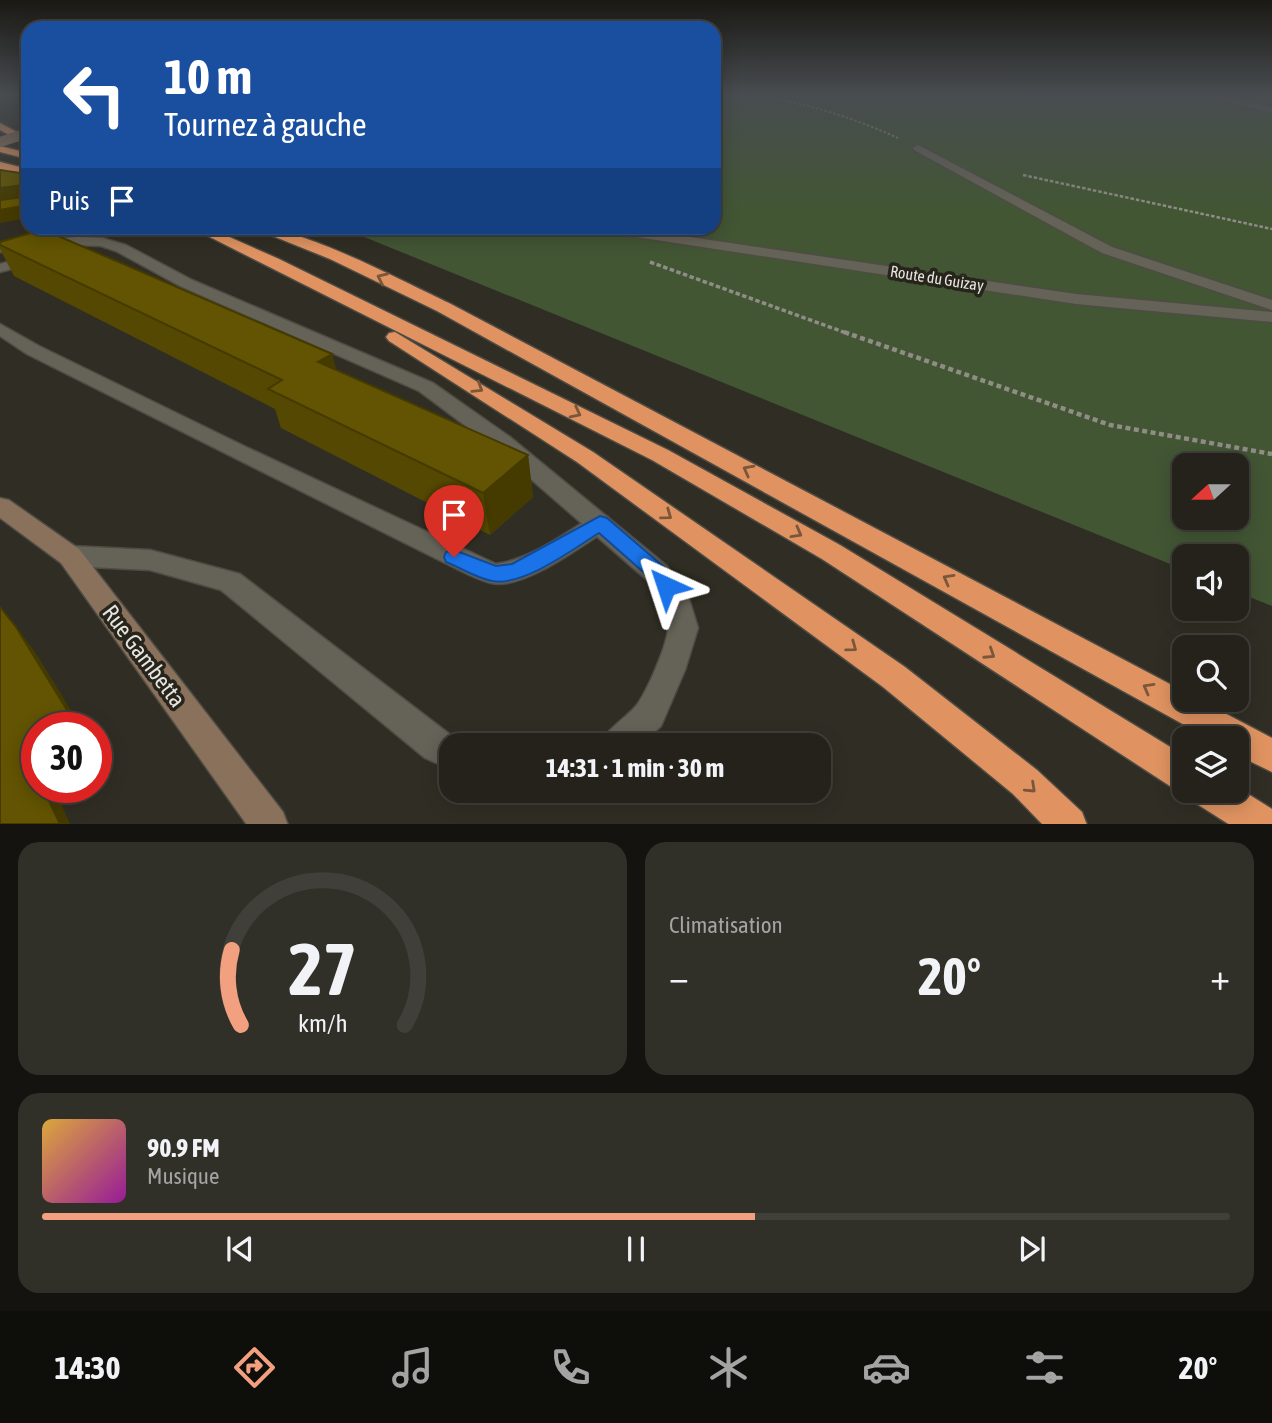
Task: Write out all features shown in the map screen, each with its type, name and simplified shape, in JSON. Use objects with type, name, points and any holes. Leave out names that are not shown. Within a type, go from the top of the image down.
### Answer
[{"type":"highway","points":[[0,149],[21,154]]},
{"type":"highway","points":[[0,165],[21,171]]},
{"type":"highway","points":[[214,235],[274,262],[660,455],[831,552],[1172,768]]},
{"type":"highway","points":[[279,235],[335,256],[443,307],[1272,756]]},
{"type":"highway","points":[[274,262],[585,457],[894,677],[1025,782],[1069,824]]},
{"type":"highway","points":[[1230,803],[1264,824]]},
{"type":"main road","points":[[0,142],[21,135]]},
{"type":"main road","name":"Rue Gambetta","points":[[0,506],[70,556],[270,824]]},
{"type":"street","name":"Route du Guizay","points":[[651,235],[1076,299],[1272,317]]},
{"type":"street","points":[[0,248],[102,242],[121,248],[186,283],[426,387],[502,442],[657,573],[675,599],[683,628],[670,670],[649,715],[630,733]]},
{"type":"street","points":[[70,556],[150,561],[230,582],[439,748]]},
{"type":"lane","points":[[918,148],[1107,250],[1272,305]]},
{"type":"lane","points":[[0,268],[53,255],[78,256]]},
{"type":"lane","points":[[0,329],[33,350],[454,557],[494,574],[515,571],[545,557],[600,523]]},
{"type":"lane","points":[[270,335],[295,332]]},
{"type":"path","points":[[581,235],[587,237]]},
{"type":"path","points":[[650,262],[725,292],[1110,425],[1272,454]]},
{"type":"green space","points":[[721,132],[1272,132],[1272,606],[1249,597],[1249,544],[1172,544],[1172,565],[359,235],[721,235]]},
{"type":"building","points":[[0,170],[21,173],[21,185],[0,188]]},
{"type":"building","points":[[21,197],[21,206],[0,210],[0,200]]},
{"type":"building","points":[[24,235],[56,235],[332,354],[318,362],[528,455],[483,493],[268,389],[282,380],[0,245],[0,242]]},
{"type":"building","points":[[0,607],[16,627],[68,712],[21,712],[21,803],[50,803],[60,824],[0,824]]},
{"type":"route","points":[[454,557],[494,574],[515,571],[545,557],[600,523],[657,573],[666,586]]}]
